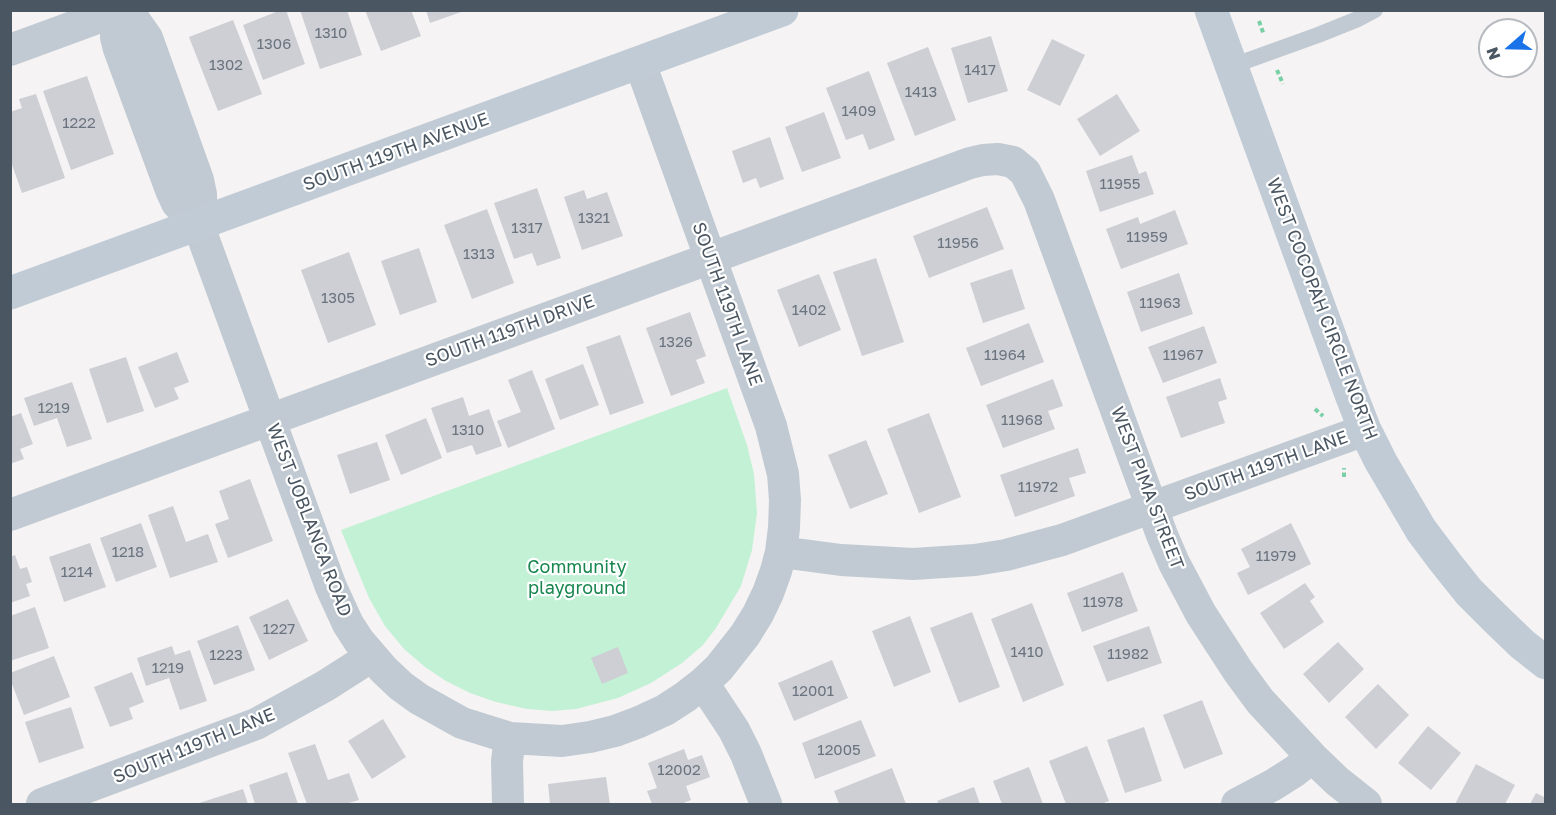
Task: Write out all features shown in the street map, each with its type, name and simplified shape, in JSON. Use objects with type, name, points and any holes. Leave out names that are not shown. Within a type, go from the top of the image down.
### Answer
[{"type":"street","points":[[10,50],[119,10]]},
{"type":"street","name":"WEST JOBLANCA ROAD","points":[[119,10],[135,21],[147,38],[198,180],[201,194],[198,224],[338,605],[348,624],[372,656],[401,686],[462,723],[510,738],[562,741],[615,731]]},
{"type":"street","name":"SOUTH 119TH AVENUE","points":[[10,293],[782,10]]},
{"type":"street","name":"WEST COCOPAH CIRCLE NORTH","points":[[1211,10],[1365,430],[1421,530],[1445,562],[1469,592],[1522,644],[1545,663]]},
{"type":"street","name":"SOUTH 119TH LANE","points":[[615,731],[664,710],[704,683],[733,652],[758,614],[777,571],[784,528],[783,474],[771,426],[640,63]]},
{"type":"street","name":"SOUTH 119TH DRIVE","points":[[10,515],[970,163],[998,159],[1013,162]]},
{"type":"street","name":"WEST PIMA STREET","points":[[1013,162],[1025,172],[1040,200],[1162,535],[1197,606],[1238,672],[1260,701],[1312,757],[1366,804]]},
{"type":"street","name":"SOUTH 119TH LANE","points":[[781,552],[831,559],[913,564],[975,560],[1006,555],[1053,543],[1365,430]]},
{"type":"street","name":"SOUTH 119TH LANE","points":[[42,804],[256,724],[325,686],[372,656]]},
{"type":"street","points":[[704,683],[734,730],[766,804]]},
{"type":"street","points":[[508,804],[507,761],[510,738]]},
{"type":"street","points":[[1237,804],[1273,785],[1312,757]]},
{"type":"lane","points":[[1232,66],[1345,24],[1375,10]]},
{"type":"green space","name":"Community playground","points":[[727,388],[747,445],[754,474],[757,513],[752,550],[741,586],[716,628],[703,645],[682,663],[651,683],[618,698],[576,709],[552,711],[527,709],[496,702],[446,681],[404,649],[385,626],[369,598],[341,530]]},
{"type":"building","points":[[286,10],[305,64],[263,80],[243,25]]},
{"type":"building","points":[[300,10],[347,10],[362,55],[320,69]]},
{"type":"building","points":[[365,10],[411,10],[421,36],[381,51]]},
{"type":"building","points":[[426,10],[464,10],[464,11],[430,23]]},
{"type":"building","points":[[233,20],[262,94],[218,111],[189,37]]},
{"type":"building","points":[[991,36],[1008,91],[968,103],[951,48]]},
{"type":"building","points":[[1052,39],[1085,55],[1060,106],[1027,90]]},
{"type":"building","points":[[928,47],[956,120],[915,136],[887,63]]},
{"type":"building","points":[[869,71],[895,140],[869,150],[863,134],[846,140],[826,88]]},
{"type":"building","points":[[87,76],[114,154],[71,170],[43,91]]},
{"type":"building","points":[[36,94],[65,178],[22,193],[10,159],[10,112],[22,108],[19,99]]},
{"type":"building","points":[[1117,94],[1140,131],[1100,156],[1077,119]]},
{"type":"building","points":[[824,112],[841,158],[802,172],[785,127]]},
{"type":"building","points":[[770,137],[784,179],[760,188],[756,178],[743,183],[732,151]]},
{"type":"building","points":[[1132,155],[1139,174],[1146,171],[1154,194],[1100,212],[1086,171]]},
{"type":"building","points":[[537,188],[561,258],[537,266],[532,253],[514,259],[494,203]]},
{"type":"building","points":[[584,190],[587,199],[607,192],[623,236],[582,250],[564,197]]},
{"type":"building","points":[[987,207],[1004,249],[929,278],[913,236]]},
{"type":"building","points":[[487,209],[514,283],[472,299],[444,225]]},
{"type":"building","points":[[1175,210],[1188,244],[1121,269],[1106,229],[1138,217],[1140,224]]},
{"type":"building","points":[[419,248],[437,302],[400,315],[381,261]]},
{"type":"building","points":[[349,252],[376,325],[328,343],[301,270]]},
{"type":"building","points":[[876,258],[904,342],[862,356],[833,272]]},
{"type":"building","points":[[1012,269],[1025,309],[983,323],[970,283]]},
{"type":"building","points":[[1179,273],[1193,314],[1141,332],[1127,292]]},
{"type":"building","points":[[819,274],[841,330],[799,347],[777,290]]},
{"type":"building","points":[[690,312],[706,356],[696,360],[705,383],[671,396],[646,328]]},
{"type":"building","points":[[1029,323],[1044,362],[981,386],[966,348]]},
{"type":"building","points":[[1204,326],[1217,363],[1163,383],[1148,347]]},
{"type":"building","points":[[620,335],[644,403],[610,415],[586,347]]},
{"type":"building","points":[[177,352],[189,382],[174,388],[179,399],[155,408],[138,367]]},
{"type":"building","points":[[126,357],[144,411],[107,423],[89,369]]},
{"type":"building","points":[[583,364],[599,405],[560,420],[545,379]]},
{"type":"building","points":[[532,370],[555,429],[508,448],[497,421],[521,412],[508,380]]},
{"type":"building","points":[[1220,378],[1227,399],[1218,402],[1225,423],[1181,438],[1166,397]]},
{"type":"building","points":[[1053,379],[1063,406],[1048,411],[1055,429],[1003,448],[986,405]]},
{"type":"building","points":[[72,382],[92,439],[67,447],[57,418],[34,426],[24,398]]},
{"type":"building","points":[[463,397],[469,416],[489,409],[502,446],[476,455],[472,445],[447,453],[431,408]]},
{"type":"building","points":[[21,413],[33,444],[20,449],[24,459],[10,464],[10,417]]},
{"type":"building","points":[[929,413],[961,497],[919,513],[887,429]]},
{"type":"building","points":[[426,418],[442,458],[401,475],[385,435]]},
{"type":"building","points":[[866,440],[888,494],[850,509],[828,455]]},
{"type":"building","points":[[377,442],[390,480],[350,494],[337,455]]},
{"type":"building","points":[[1078,448],[1086,473],[1069,478],[1075,496],[1015,517],[1000,475]]},
{"type":"building","points":[[250,479],[273,541],[228,558],[215,524],[229,519],[219,491]]},
{"type":"building","points":[[173,506],[186,542],[208,534],[218,562],[170,578],[148,515]]},
{"type":"building","points":[[141,523],[157,567],[116,582],[100,538]]},
{"type":"building","points":[[1291,523],[1311,564],[1248,595],[1237,573],[1250,567],[1241,549]]},
{"type":"building","points":[[90,543],[106,587],[64,602],[49,557]]},
{"type":"building","points":[[15,555],[20,569],[27,567],[32,582],[26,584],[30,596],[10,603],[10,557]]},
{"type":"building","points":[[1123,572],[1138,611],[1082,632],[1067,593]]},
{"type":"building","points":[[1305,583],[1315,597],[1310,601],[1324,622],[1284,649],[1260,613]]},
{"type":"building","points":[[288,599],[308,641],[269,660],[249,617]]},
{"type":"building","points":[[1032,603],[1064,685],[1023,702],[991,619]]},
{"type":"building","points":[[35,607],[49,648],[10,661],[10,616]]},
{"type":"building","points":[[972,612],[1000,687],[959,703],[930,628]]},
{"type":"building","points":[[910,616],[931,672],[894,687],[872,631]]},
{"type":"building","points":[[238,625],[255,670],[214,685],[197,641]]},
{"type":"building","points":[[1149,626],[1162,663],[1107,682],[1093,646]]},
{"type":"building","points":[[1338,642],[1364,669],[1329,703],[1303,674]]},
{"type":"building","points":[[172,646],[175,655],[190,650],[207,701],[180,710],[169,678],[146,686],[137,658]]},
{"type":"building","points":[[618,647],[628,673],[602,684],[591,658]]},
{"type":"building","points":[[54,656],[70,697],[24,715],[10,679],[10,673]]},
{"type":"building","points":[[832,660],[848,698],[794,721],[778,683]]},
{"type":"building","points":[[132,672],[144,702],[129,708],[133,719],[110,727],[94,687]]},
{"type":"building","points":[[1378,684],[1409,715],[1376,749],[1345,717]]},
{"type":"building","points":[[1202,700],[1223,754],[1184,769],[1163,715]]},
{"type":"building","points":[[71,707],[84,748],[39,763],[25,722]]},
{"type":"building","points":[[383,719],[406,757],[372,779],[348,741]]},
{"type":"building","points":[[861,720],[876,756],[815,779],[802,743]]},
{"type":"building","points":[[1428,726],[1461,753],[1431,790],[1398,763]]},
{"type":"building","points":[[1144,727],[1162,781],[1125,793],[1107,740]]},
{"type":"building","points":[[315,744],[328,780],[349,773],[359,800],[345,804],[307,804],[288,753]]},
{"type":"building","points":[[1087,746],[1109,801],[1101,804],[1066,804],[1049,761]]},
{"type":"building","points":[[684,749],[688,760],[702,755],[710,777],[686,786],[691,800],[681,804],[652,804],[647,791],[657,788],[648,763]]},
{"type":"building","points":[[1476,764],[1515,785],[1505,804],[1455,804]]},
{"type":"building","points":[[1029,767],[1043,804],[1002,804],[993,781]]},
{"type":"building","points":[[892,768],[906,804],[839,804],[834,791]]},
{"type":"building","points":[[287,772],[298,804],[255,804],[249,785]]},
{"type":"building","points":[[606,777],[610,804],[550,804],[548,784]]},
{"type":"building","points":[[974,787],[980,804],[939,804],[937,801]]},
{"type":"building","points":[[243,789],[248,804],[196,804]]},
{"type":"building","points":[[1536,793],[1546,798],[1546,804],[1530,804]]}]
